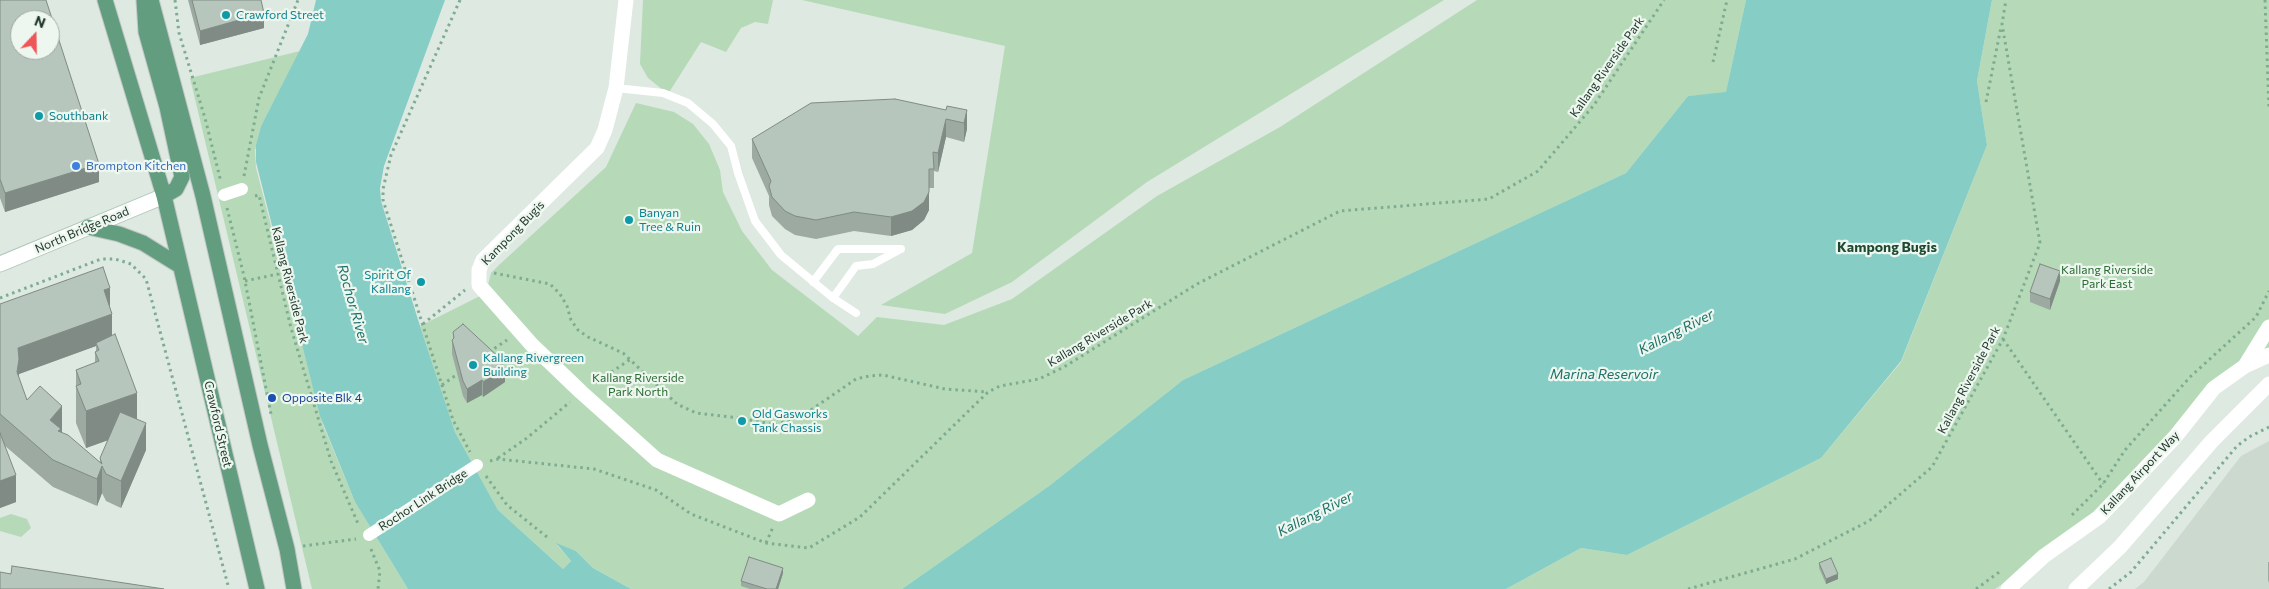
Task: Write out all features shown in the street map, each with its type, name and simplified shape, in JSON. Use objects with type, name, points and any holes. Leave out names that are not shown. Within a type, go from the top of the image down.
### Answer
[{"type":"main road","name":"Crawford Street","points":[[105,0],[164,196],[257,589]]},
{"type":"main road","points":[[144,0],[146,32],[167,107],[182,177],[176,189],[164,196]]},
{"type":"main road","points":[[151,0],[203,196],[260,444],[287,549],[294,589]]},
{"type":"main road","points":[[88,227],[119,234],[143,243],[180,266]]},
{"type":"street","name":"Kampong Bugis","points":[[626,0],[616,88],[608,121],[597,148],[491,253],[478,275],[481,289],[519,331],[581,392],[665,464],[778,514],[808,500]]},
{"type":"street","points":[[224,196],[242,189]]},
{"type":"street","name":"North Bridge Road","points":[[0,264],[164,196]]},
{"type":"street","points":[[2245,366],[2269,327]]},
{"type":"street","name":"Kallang Airport Way","points":[[2008,589],[2044,556],[2099,517],[2175,437],[2214,388],[2245,366],[2269,355]]},
{"type":"street","points":[[2076,589],[2120,547],[2212,441],[2269,384]]},
{"type":"street","name":"Rochor Link Bridge","points":[[366,537],[477,465]]},
{"type":"lane","points":[[616,88],[663,92],[688,102],[713,124],[731,146],[738,173],[755,221],[781,255],[833,298],[856,313]]},
{"type":"lane","points":[[813,282],[838,249],[901,250],[873,264],[856,266],[833,298]]},
{"type":"path","points":[[175,0],[179,33],[205,118],[245,281],[273,424]]},
{"type":"path","points":[[242,189],[259,98],[298,0]]},
{"type":"path","points":[[460,0],[390,155],[383,189],[384,200],[453,420],[477,465],[507,505],[547,537]]},
{"type":"path","name":"Kallang Riverside Park","points":[[477,465],[498,458],[594,469],[656,490],[691,514],[766,542],[809,548],[860,517],[988,392],[1000,386],[1040,379],[1064,368],[1197,284],[1340,211],[1489,199],[1538,171],[1594,105],[1664,0]]},
{"type":"path","points":[[1713,62],[1727,0]]},
{"type":"path","name":"Kallang Riverside Park","points":[[1688,589],[1795,559],[1868,521],[1932,467],[2003,339],[2040,243],[2002,24],[2006,0]]},
{"type":"path","points":[[2264,0],[2269,109]]},
{"type":"path","points":[[1986,102],[2002,24]]},
{"type":"path","name":"Kallang Riverside Park","points":[[242,189],[243,200],[259,195],[291,328],[331,461],[376,559],[380,571],[378,589]]},
{"type":"path","points":[[0,298],[101,259],[115,259],[131,264],[146,279],[229,589]]},
{"type":"path","points":[[245,281],[278,274]]},
{"type":"path","points":[[423,324],[478,275],[550,284],[560,294],[567,306],[571,320],[578,330],[588,337],[631,358],[686,410],[776,425],[805,414],[856,380],[869,376],[883,375],[945,389],[988,392]]},
{"type":"path","points":[[2071,516],[2103,484],[2125,450],[2177,392],[2256,317],[2269,291]]},
{"type":"path","points":[[481,358],[519,331]]},
{"type":"path","points":[[2003,339],[2103,484],[2116,499]]},
{"type":"path","points":[[498,458],[527,438],[581,392],[631,358]]},
{"type":"path","points":[[442,385],[465,369]]},
{"type":"path","points":[[2109,589],[2131,572],[2237,446],[2249,437],[2269,428]]},
{"type":"path","points":[[287,549],[366,537]]},
{"type":"path","points":[[1976,589],[2007,567]]},
{"type":"shaded area","points":[[2269,441],[2269,589],[2135,589],[2144,582],[2241,456]]},
{"type":"green space","points":[[643,0],[773,0],[768,24],[755,22],[741,28],[726,52],[701,42],[668,94],[648,78],[640,64]]},
{"type":"green space","points":[[802,0],[1444,0],[1147,182],[1012,282],[945,314],[881,305],[972,253],[1005,46]]},
{"type":"green space","name":"Kallang Riverside Park North","points":[[1477,0],[1746,0],[1726,93],[1688,96],[1626,173],[1183,380],[1049,486],[902,589],[631,589],[593,568],[576,551],[557,545],[571,561],[563,569],[498,510],[455,432],[420,326],[486,293],[491,273],[606,167],[636,103],[674,112],[693,124],[709,144],[720,170],[723,192],[742,231],[772,270],[858,336],[877,317],[944,325],[1012,299],[1157,196],[1280,127]]},
{"type":"green space","name":"Kallang Riverside Park East","points":[[1992,0],[2269,0],[2269,355],[2245,367],[2116,499],[2044,556],[1995,589],[1506,589],[1581,548],[1627,555],[1821,458],[1901,362],[1987,145],[1977,81]]},
{"type":"green space","points":[[300,51],[261,126],[255,151],[256,168],[323,425],[355,502],[408,589],[312,589],[190,78]]},
{"type":"green space","points":[[11,514],[27,519],[31,528],[21,537],[0,531],[0,518]]},
{"type":"water","name":"Rochor River","points":[[316,0],[445,0],[384,166],[380,188],[381,201],[420,326],[455,432],[498,510],[563,569],[571,561],[556,543],[576,551],[593,568],[631,589],[408,589],[355,502],[320,416],[256,162],[256,145],[261,126],[308,34]]},
{"type":"water","name":"Marina Reservoir","points":[[1746,0],[1992,0],[1977,81],[1987,145],[1901,361],[1821,458],[1627,555],[1581,548],[1506,589],[902,589],[1049,486],[1183,380],[1626,173],[1688,96],[1726,92]]},
{"type":"building","name":"Southbank","points":[[0,0],[46,0],[49,10],[10,10],[10,60],[60,60],[60,43],[99,164],[5,193],[0,179]]},
{"type":"building","points":[[192,0],[261,0],[264,13],[200,31]]},
{"type":"building","points":[[895,99],[946,110],[947,106],[967,110],[964,123],[946,119],[938,153],[933,152],[934,169],[929,169],[929,192],[924,202],[912,211],[891,217],[854,212],[816,220],[795,216],[785,211],[772,197],[769,186],[771,181],[752,139],[811,103]]},
{"type":"building","points":[[2040,264],[2060,271],[2050,299],[2030,292]]},
{"type":"building","points":[[103,267],[110,288],[104,290],[112,314],[18,348],[17,372],[27,400],[40,386],[62,406],[50,420],[61,429],[58,431],[68,435],[102,464],[100,458],[120,412],[146,423],[121,481],[106,474],[102,466],[97,479],[53,460],[0,414],[0,304]]},
{"type":"building","name":"Kallang Rivergreen Building","points":[[463,324],[502,360],[500,362],[505,368],[483,382],[482,380],[467,389],[452,340],[454,338],[453,332]]},
{"type":"building","points":[[115,334],[137,393],[86,411],[76,386],[81,384],[76,370],[99,361],[95,352],[99,350],[96,343]]},
{"type":"building","points":[[0,433],[16,475],[0,481]]},
{"type":"building","points":[[749,557],[783,568],[776,589],[767,589],[741,581]]},
{"type":"building","points":[[1831,558],[1838,574],[1826,579],[1819,563]]},
{"type":"building","points":[[12,566],[164,589],[0,589],[0,572],[11,574]]},
{"type":"place","name":"Crawford Street","points":[[226,15]]},
{"type":"place","name":"Southbank","points":[[39,116]]},
{"type":"place","name":"Brompton Kitchen","points":[[76,166]]},
{"type":"place","name":"Banyan Tree & Ruin","points":[[629,220]]},
{"type":"place","name":"Spirit Of Kallang","points":[[421,282]]},
{"type":"place","name":"Kallang Rivergreen Building","points":[[473,365]]},
{"type":"place","name":"Opposite Blk 4","points":[[272,398]]},
{"type":"place","name":"Old Gasworks Tank Chassis","points":[[742,421]]},
{"type":"district","name":"Kampong Bugis","points":[[1887,247]]},
{"type":"water label","name":"Kallang River","points":[[1676,332]]},
{"type":"water label","name":"Kallang River","points":[[1315,514]]}]
